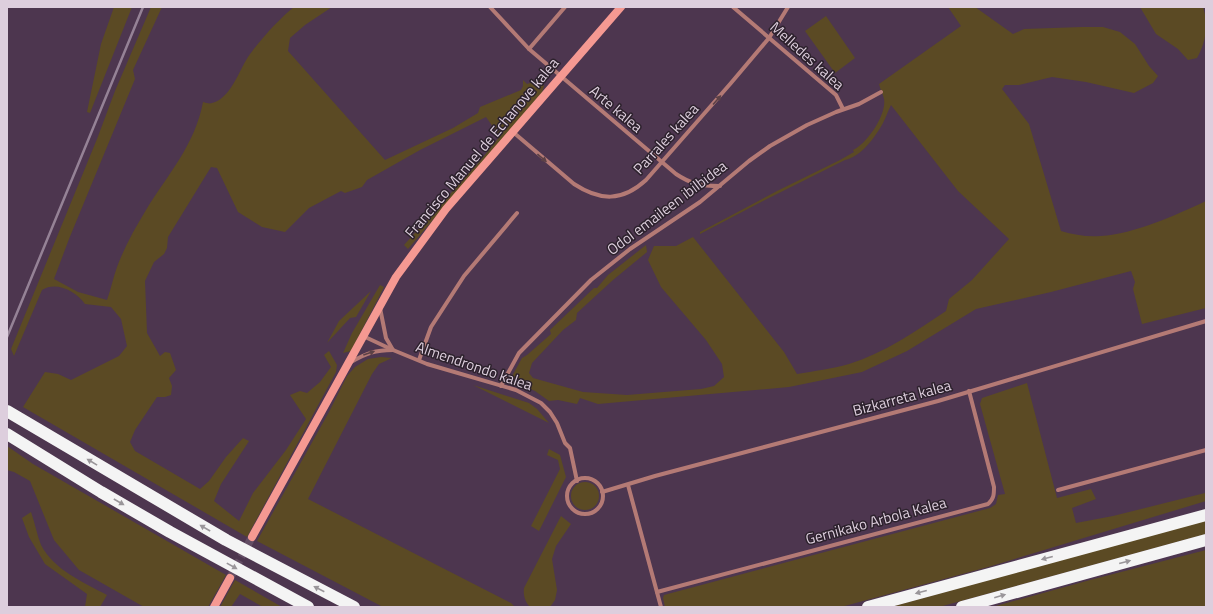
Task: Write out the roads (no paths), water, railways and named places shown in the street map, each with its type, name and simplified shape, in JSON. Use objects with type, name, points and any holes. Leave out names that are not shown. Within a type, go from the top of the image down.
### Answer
[{"type":"highway","points":[[7,411],[226,540],[354,607]]},
{"type":"highway","points":[[11,436],[170,532],[308,607]]},
{"type":"highway","points":[[1070,552],[1114,533],[1206,508]]},
{"type":"highway","points":[[868,607],[1206,514]]},
{"type":"highway","points":[[962,607],[1206,540]]},
{"type":"street","name":"Arte kalea","points":[[490,7],[529,49],[560,77],[676,174],[692,183],[702,186],[720,186]]},
{"type":"street","points":[[529,49],[565,7]]},
{"type":"street","name":"Francisco Manuel de Echanove kalea","points":[[252,537],[396,277],[427,232],[621,7]]},
{"type":"street","name":"Melledes kalea","points":[[733,7],[836,95],[843,109]]},
{"type":"street","name":"Parrales kalea","points":[[513,132],[584,191],[602,197],[616,196],[633,190],[646,180],[662,163],[769,38],[788,7]]},
{"type":"street","name":"Odol emaileen ibilbidea","points":[[501,386],[519,353],[591,280],[630,249],[700,202],[749,161],[770,146],[807,125],[843,109],[859,104],[881,92]]},
{"type":"street","points":[[418,360],[431,327],[464,276],[517,213]]},
{"type":"street","points":[[380,305],[386,338],[393,350]]},
{"type":"street","name":"Bizkarreta kalea","points":[[602,492],[655,476],[969,392],[1206,321]]},
{"type":"street","name":"Almendrondo kalea","points":[[363,336],[418,360],[516,390],[540,403],[550,412],[557,423],[565,443],[570,448],[577,481]]},
{"type":"street","points":[[348,364],[368,353],[378,350],[393,350]]},
{"type":"street","name":"Gernikako Arbola Kalea","points":[[657,592],[988,504],[992,500],[994,487],[969,392]]},
{"type":"street","points":[[1058,490],[1206,450]]},
{"type":"street","points":[[586,479],[592,480],[597,484],[602,492],[600,506],[595,511],[584,514],[572,509],[569,504],[567,498],[570,486],[577,481],[586,479]]},
{"type":"street","points":[[628,485],[662,607]]},
{"type":"street","points":[[214,607],[230,578]]},
{"type":"tunnel","points":[[230,578],[252,537]]},
{"type":"railway","points":[[7,337],[143,7]]}]
